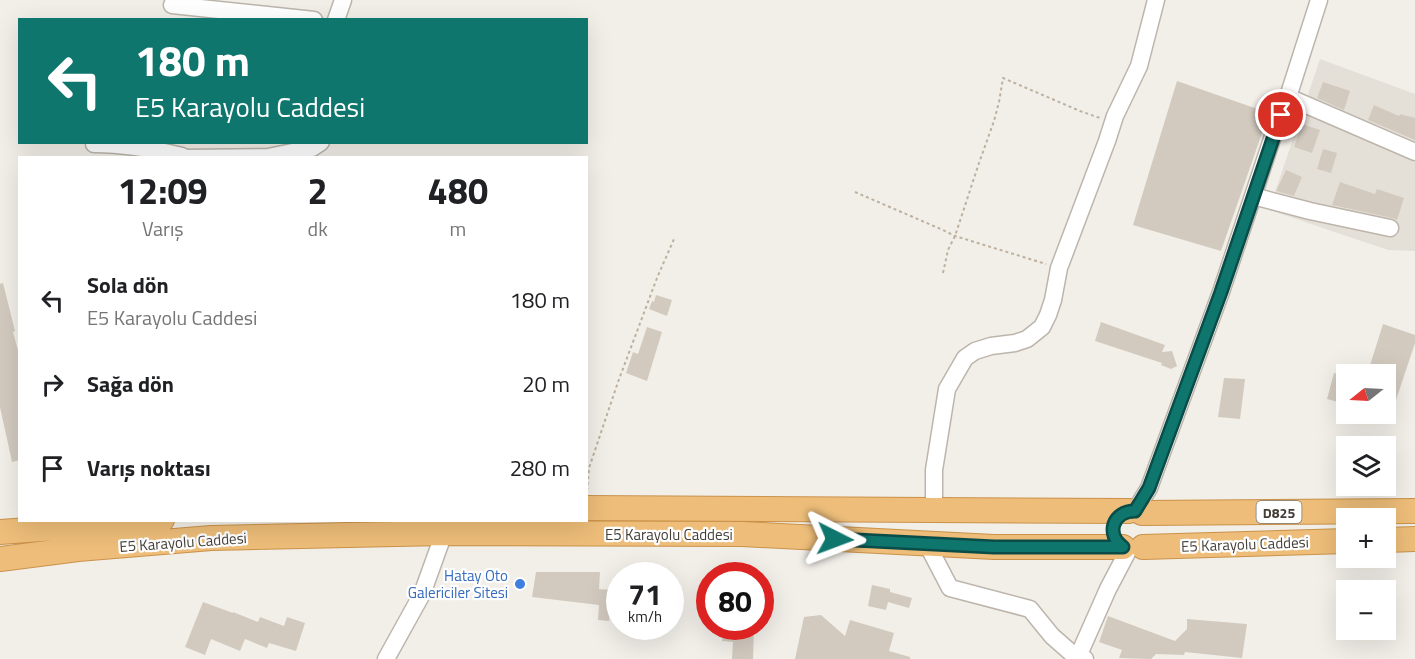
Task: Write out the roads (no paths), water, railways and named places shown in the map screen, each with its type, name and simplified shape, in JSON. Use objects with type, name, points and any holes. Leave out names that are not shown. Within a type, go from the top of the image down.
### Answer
[{"type":"highway","name":"E5 Karayolu Caddesi","points":[[588,508],[1415,511]]},
{"type":"highway","points":[[1135,511],[1147,517],[1152,530],[1148,542],[1132,548],[1115,539],[1113,527],[1119,516],[1135,511]]},
{"type":"highway","name":"E5 Karayolu Caddesi","points":[[0,532],[119,522]]},
{"type":"highway","name":"E5 Karayolu Caddesi","points":[[0,559],[78,549],[212,538],[444,532],[742,534],[994,547],[1132,548],[1336,541]]},
{"type":"highway","points":[[1396,540],[1415,539]]},
{"type":"street","points":[[337,18],[343,0]]},
{"type":"street","points":[[934,510],[934,470],[946,389],[965,358],[975,351],[1027,339],[1042,327],[1053,300],[1059,268],[1115,116],[1139,66],[1156,0]]},
{"type":"street","points":[[1135,511],[1149,488],[1221,292],[1319,0]]},
{"type":"street","points":[[172,5],[295,18]]},
{"type":"street","points":[[1288,97],[1415,152]]},
{"type":"street","points":[[123,144],[178,156]]},
{"type":"street","points":[[273,156],[312,148],[318,144]]},
{"type":"street","points":[[1253,196],[1310,212],[1390,228]]},
{"type":"street","points":[[386,659],[422,594],[444,532]]},
{"type":"street","points":[[927,544],[950,588],[1030,609],[1052,636],[1080,659],[1108,589],[1132,548]]},
{"type":"place","name":"Hatay Oto Galericiler Sitesi","points":[[520,584]]}]
